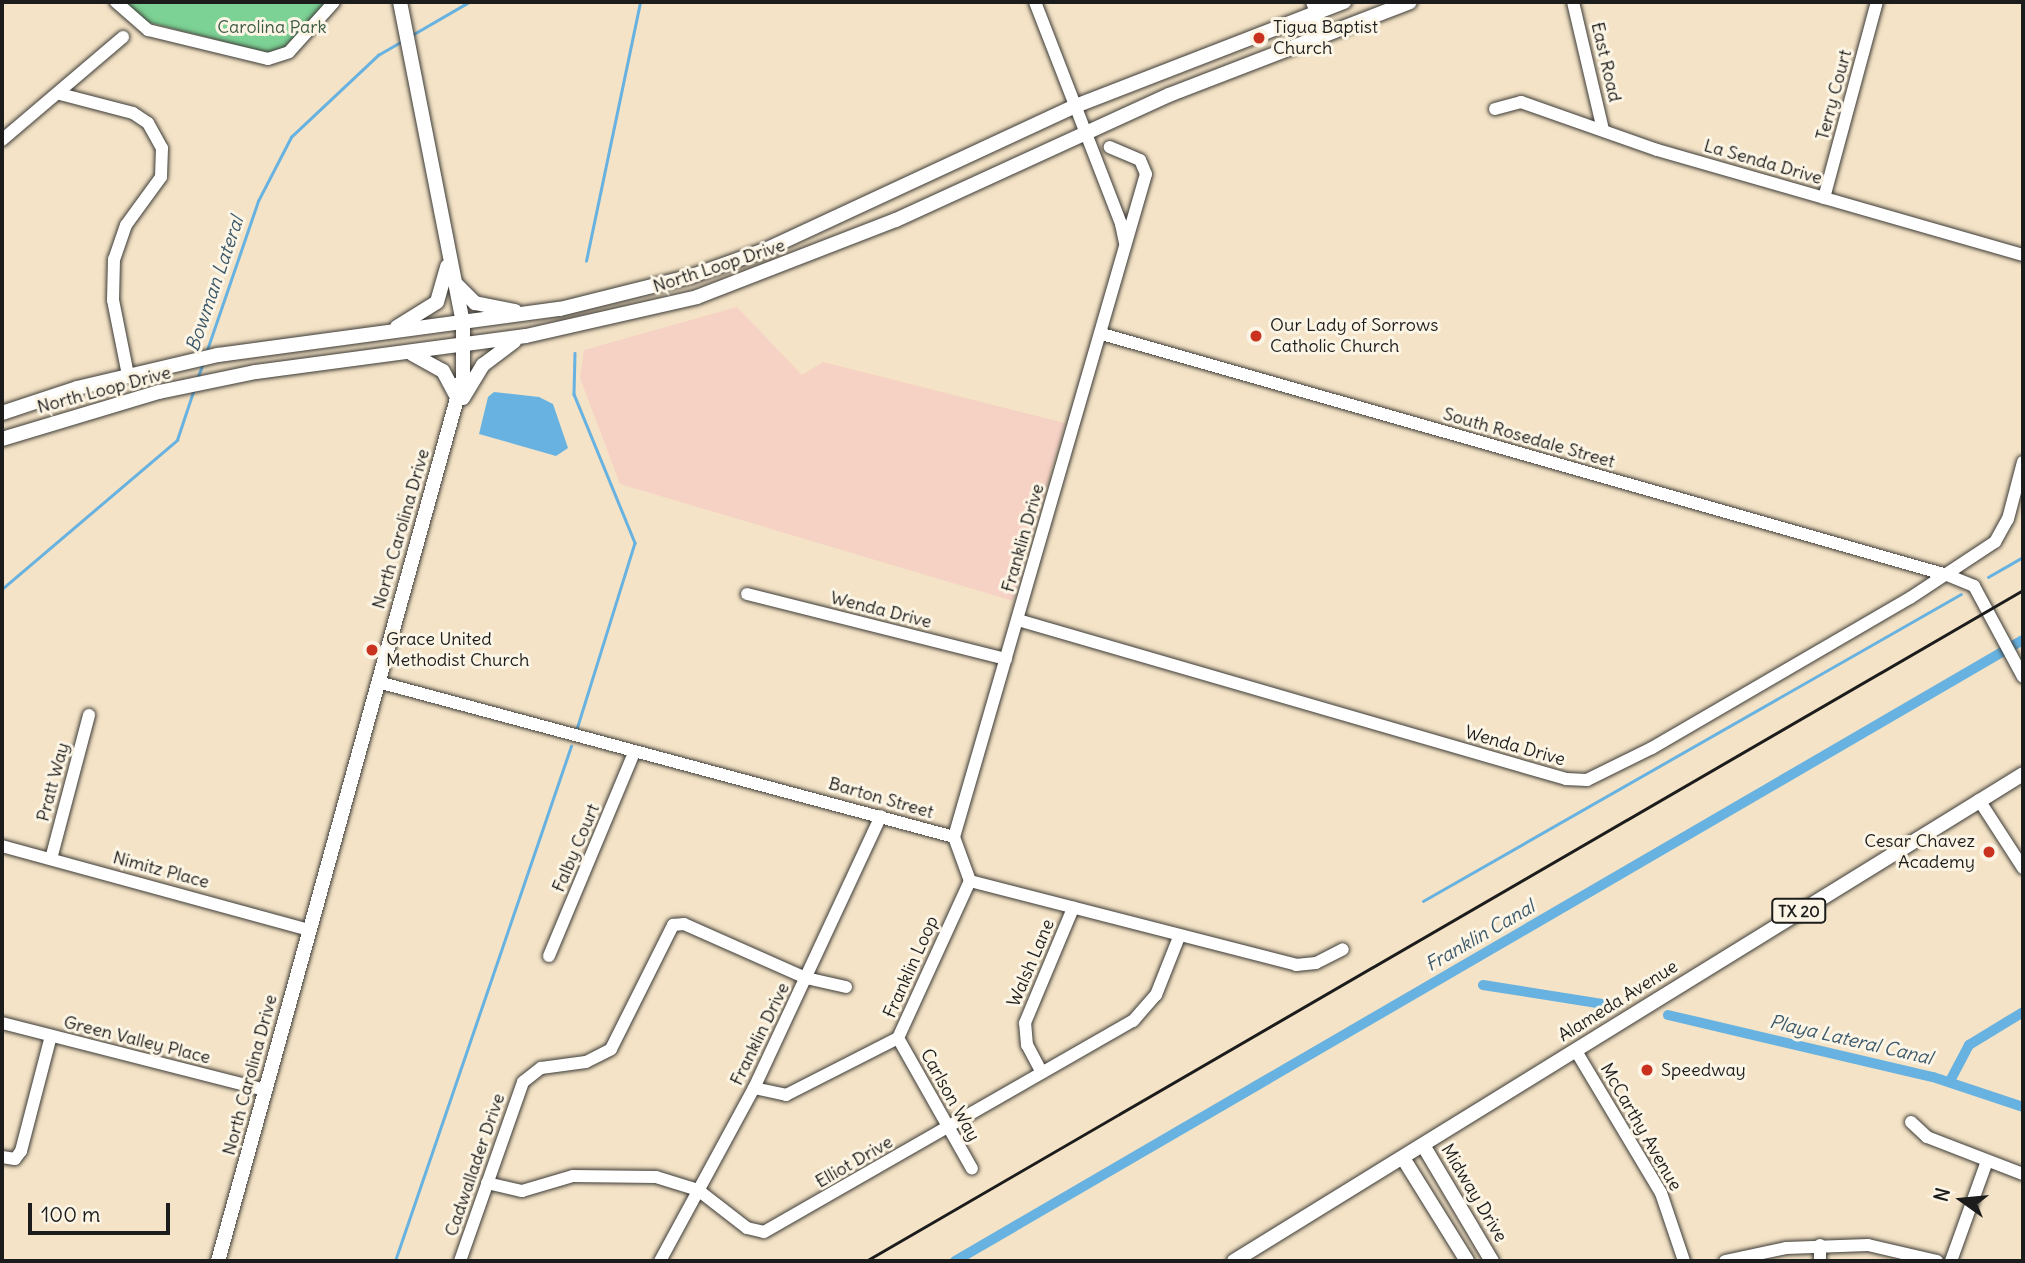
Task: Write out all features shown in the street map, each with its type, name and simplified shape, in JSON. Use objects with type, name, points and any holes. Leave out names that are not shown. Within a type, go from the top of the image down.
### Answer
[{"type":"main road","name":"North Carolina Drive","points":[[218,1261],[456,405],[465,347],[463,323],[407,52],[400,2]]},
{"type":"main road","name":"North Loop Drive","points":[[2,413],[128,375],[226,354],[534,313],[692,276],[765,250],[1073,107],[1314,7],[1344,2]]},
{"type":"main road","name":"North Loop Drive","points":[[2,439],[175,389],[465,347],[697,297],[821,252],[1083,133],[1324,34],[1410,2]]},
{"type":"main road","points":[[387,332],[437,302],[449,258]]},
{"type":"main road","points":[[692,276],[697,297]]},
{"type":"main road","points":[[453,280],[475,303],[534,313]]},
{"type":"main road","points":[[456,405],[482,365],[526,336]]},
{"type":"main road","points":[[411,353],[443,371],[456,405]]},
{"type":"main road","name":"Alameda Avenue","points":[[1234,1261],[2023,774]]},
{"type":"main road","name":"Midway Drive","points":[[1423,1145],[1492,1261]]},
{"type":"main road","points":[[1403,1158],[1467,1261]]},
{"type":"street","points":[[116,2],[148,30],[268,59],[289,52],[334,2]]},
{"type":"street","points":[[1035,2],[1083,133],[1121,224],[1126,247]]},
{"type":"street","name":"East Road","points":[[1573,2],[1603,130]]},
{"type":"street","name":"Terry Court","points":[[1824,198],[1877,2]]},
{"type":"street","points":[[1314,7],[1324,34]]},
{"type":"street","points":[[2,139],[60,94],[123,37]]},
{"type":"street","points":[[60,94],[133,113],[148,123],[162,148],[161,177],[126,225],[114,259],[113,300],[128,375]]},
{"type":"street","name":"La Senda Drive","points":[[1495,108],[1517,102],[1603,130],[1633,143],[2023,255]]},
{"type":"street","name":"Franklin Drive","points":[[954,837],[1102,334],[1145,169],[1135,156],[1110,147]]},
{"type":"street","name":"South Rosedale Street","points":[[1102,334],[1947,575],[1974,586],[2023,677]]},
{"type":"street","name":"Wenda Drive","points":[[1018,620],[1578,780],[1609,773],[1947,575],[2003,532],[2023,462]]},
{"type":"street","name":"Wenda Drive","points":[[747,594],[1006,659]]},
{"type":"street","name":"Barton Street","points":[[378,682],[954,837]]},
{"type":"street","name":"Pratt Way","points":[[51,859],[89,715]]},
{"type":"street","name":"Falby Court","points":[[549,956],[634,753]]},
{"type":"street","points":[[1979,800],[2023,869]]},
{"type":"street","name":"Franklin Drive","points":[[660,1261],[754,1088],[881,816]]},
{"type":"street","points":[[954,837],[970,881],[1296,965],[1316,963],[1342,949]]},
{"type":"street","name":"Nimitz Place","points":[[2,846],[310,930]]},
{"type":"street","name":"Franklin Loop","points":[[754,1088],[786,1095],[898,1038],[970,881]]},
{"type":"street","name":"Walsh Lane","points":[[1041,1071],[1027,1045],[1024,1023],[1073,908]]},
{"type":"street","name":"Cadwallader Drive","points":[[460,1261],[523,1082],[541,1068],[586,1062],[611,1049],[673,925],[684,924],[807,978],[846,987]]},
{"type":"street","name":"Elliot Drive","points":[[487,1184],[522,1191],[573,1176],[656,1177],[698,1190],[747,1228],[764,1232],[1140,1015],[1156,995],[1179,937]]},
{"type":"street","name":"Green Valley Place","points":[[2,1023],[265,1090]]},
{"type":"street","points":[[2,1157],[15,1159],[20,1151],[51,1036]]},
{"type":"street","name":"Carlson Way","points":[[898,1038],[972,1169]]},
{"type":"street","name":"McCarthy Avenue","points":[[1576,1051],[1661,1194],[1684,1261]]},
{"type":"street","points":[[1911,1122],[1927,1137],[2023,1174]]},
{"type":"street","points":[[1951,1261],[1987,1161]]},
{"type":"street","points":[[1725,1261],[1820,1245],[1888,1247],[1937,1261]]},
{"type":"street","points":[[1819,1261],[1820,1245]]},
{"type":"shaded area","points":[[737,307],[802,375],[823,362],[1065,423],[1013,601],[620,484],[580,378],[584,350]]},
{"type":"green space","name":"Carolina Park","points":[[125,2],[328,2],[277,55],[143,21]]},
{"type":"water","points":[[494,392],[539,397],[553,404],[568,448],[556,456],[479,434],[488,397]]},
{"type":"waterway","name":"Bowman Lateral","points":[[412,35],[469,2]]},
{"type":"waterway","points":[[586,261],[640,2]]},
{"type":"waterway","name":"Bowman Lateral","points":[[206,353],[258,201],[291,137],[378,55],[404,40]]},
{"type":"waterway","points":[[575,353],[574,394],[635,543],[577,729]]},
{"type":"waterway","name":"Bowman Lateral","points":[[197,379],[202,366]]},
{"type":"waterway","name":"Bowman Lateral","points":[[2,589],[177,440],[194,389]]},
{"type":"waterway","points":[[1988,577],[2023,557]]},
{"type":"waterway","points":[[1423,901],[1961,594]]},
{"type":"waterway","name":"Franklin Canal","points":[[955,1261],[2023,640]]},
{"type":"waterway","points":[[395,1261],[571,746]]},
{"type":"waterway","name":"Playa Lateral Canal","points":[[1483,985],[1616,1006]]},
{"type":"waterway","points":[[1950,1081],[1969,1045],[2023,1012]]},
{"type":"waterway","name":"Playa Lateral Canal","points":[[1668,1015],[1933,1077],[2023,1107]]},
{"type":"railway","points":[[866,1261],[2023,590]]},
{"type":"place","name":"Tigua Baptist Church","points":[[1259,38]]},
{"type":"place","name":"Our Lady of Sorrows Catholic Church","points":[[1256,336]]},
{"type":"place","name":"Grace United Methodist Church","points":[[372,650]]},
{"type":"place","name":"Cesar Chavez Academy","points":[[1989,852]]},
{"type":"place","name":"Speedway","points":[[1647,1070]]}]
